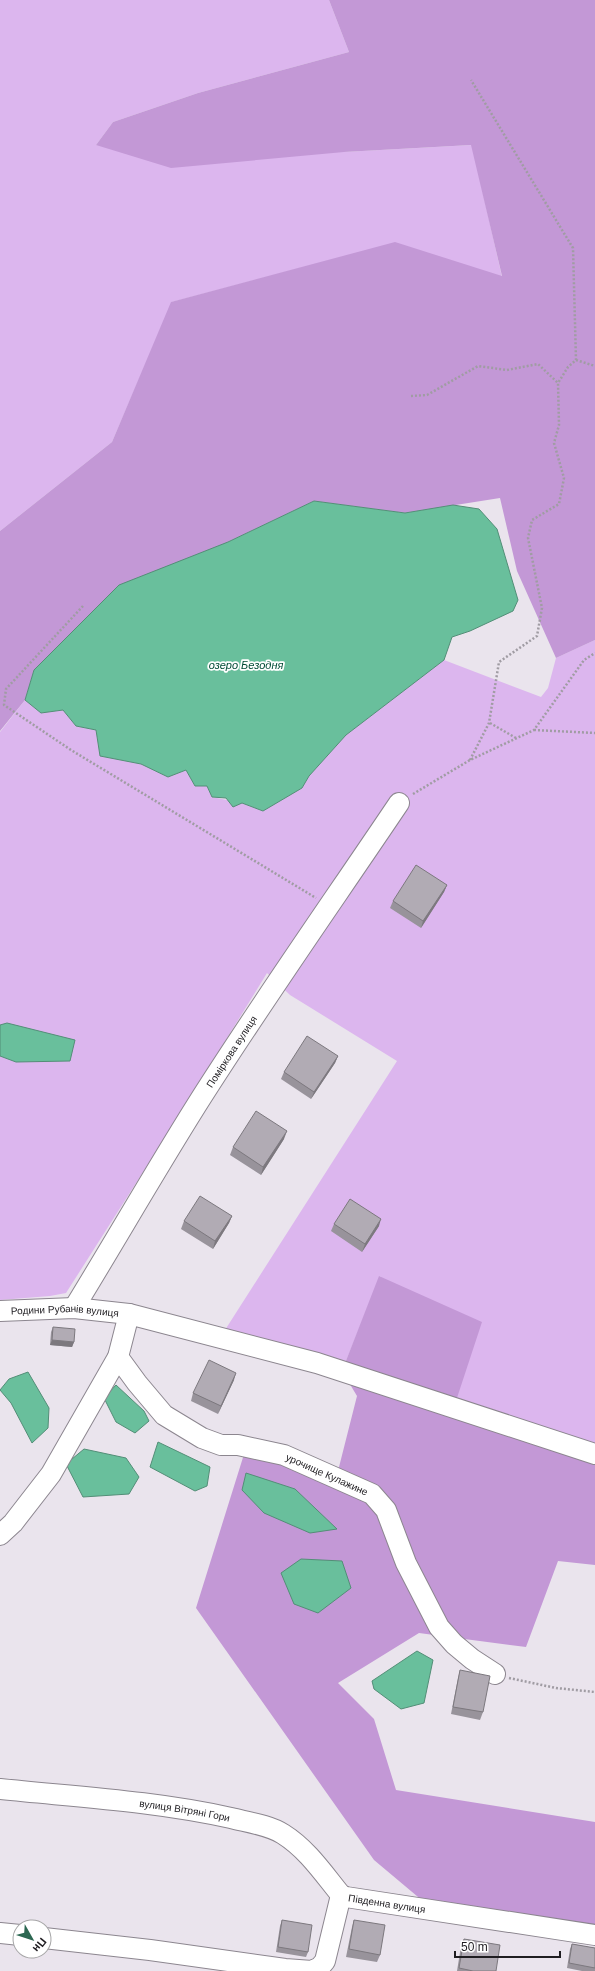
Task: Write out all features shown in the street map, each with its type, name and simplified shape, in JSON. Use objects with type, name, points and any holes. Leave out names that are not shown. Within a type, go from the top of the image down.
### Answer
[{"type":"street","name":"Поміркова вулиця","points":[[74,1308],[196,1107],[286,968],[330,907],[399,803]]},
{"type":"street","name":"Родини Рубанів вулиця","points":[[0,1311],[74,1308],[129,1314],[317,1363],[595,1454]]},
{"type":"street","points":[[0,1535],[13,1524],[51,1474],[118,1357],[129,1314]]},
{"type":"street","name":"урочище Кулажине","points":[[118,1357],[137,1383],[164,1415],[202,1438],[221,1445],[238,1445],[284,1456],[372,1494],[386,1510],[406,1563],[439,1627],[454,1644],[472,1659],[496,1674]]},
{"type":"street","name":"вулиця Вітряні Гори","points":[[0,1789],[152,1804],[207,1813],[253,1824],[282,1833],[305,1850],[341,1895]]},
{"type":"street","name":"Південна вулиця","points":[[52,1939],[150,1950],[285,1969],[312,1971],[320,1968],[325,1961],[341,1895],[349,1899],[595,1935]]},
{"type":"street","points":[[0,1933],[12,1934]]},
{"type":"path","points":[[472,80],[573,248],[576,360]]},
{"type":"path","points":[[576,360],[595,366]]},
{"type":"path","points":[[470,760],[489,723],[499,662],[537,636],[542,608],[528,538],[532,520],[559,504],[564,478],[554,443],[559,425],[558,384],[568,367],[576,360]]},
{"type":"path","points":[[411,396],[427,395],[478,366],[507,370],[538,364],[558,384]]},
{"type":"path","points":[[83,606],[6,689],[4,705],[71,750],[330,907]]},
{"type":"path","points":[[399,803],[470,760],[534,730],[584,660],[595,653]]},
{"type":"path","points":[[489,723],[517,739]]},
{"type":"path","points":[[534,730],[595,733]]},
{"type":"path","points":[[496,1674],[521,1681],[595,1692]]},
{"type":"shaded area","points":[[0,0],[329,0],[349,52],[198,93],[113,122],[96,145],[344,152],[472,145],[502,277],[395,243],[172,302],[112,442],[0,531]]},
{"type":"shaded area","points":[[329,0],[595,0],[595,640],[556,658],[517,571],[500,498],[405,513],[314,501],[228,542],[34,670],[25,700],[0,731],[0,531],[112,442],[171,302],[395,242],[502,276],[471,145],[344,152],[171,168],[96,145],[113,122],[198,93],[349,52]]},
{"type":"shaded area","points":[[595,640],[595,1454],[454,1407],[380,1276],[342,1371],[225,1330],[397,1061],[290,995],[267,973],[189,1100],[66,1293],[50,1296],[0,1300],[0,732],[25,700],[41,713],[63,710],[76,726],[96,730],[100,756],[141,764],[168,777],[186,770],[195,786],[207,786],[212,797],[242,803],[263,811],[302,788],[309,776],[346,735],[444,660],[541,697],[548,688],[556,658]]},
{"type":"shaded area","points":[[379,1276],[482,1322],[454,1407],[595,1458],[595,1565],[558,1561],[526,1647],[419,1633],[338,1683],[374,1719],[396,1790],[595,1822],[595,1928],[430,1907],[374,1860],[196,1608],[245,1451],[338,1471],[357,1396],[342,1371]]},
{"type":"water","name":"озеро Безодня","points":[[314,501],[405,513],[453,505],[479,509],[497,529],[518,600],[513,611],[470,631],[452,637],[444,660],[346,735],[309,776],[302,788],[263,811],[242,803],[233,807],[226,798],[212,797],[207,786],[195,786],[186,770],[168,777],[141,764],[100,756],[96,730],[76,726],[63,710],[41,713],[25,700],[34,670],[119,585],[228,542]]},
{"type":"water","points":[[7,1023],[75,1040],[70,1061],[16,1062],[0,1056],[0,1025]]},
{"type":"water","points":[[28,1372],[49,1408],[48,1428],[32,1443],[11,1403],[0,1390],[9,1379]]},
{"type":"water","points":[[116,1385],[144,1411],[149,1421],[135,1433],[116,1422],[104,1398]]},
{"type":"water","points":[[158,1442],[210,1467],[207,1486],[195,1491],[150,1467]]},
{"type":"water","points":[[84,1449],[126,1458],[139,1477],[129,1494],[83,1497],[66,1464]]},
{"type":"water","points":[[246,1473],[295,1489],[337,1529],[310,1533],[264,1513],[242,1490]]},
{"type":"water","points":[[301,1559],[342,1561],[351,1588],[318,1613],[294,1604],[281,1573]]},
{"type":"water","points":[[417,1651],[433,1660],[424,1703],[401,1709],[374,1689],[372,1681]]},
{"type":"building","points":[[416,865],[447,885],[423,921],[393,901]]},
{"type":"building","points":[[307,1036],[338,1056],[314,1092],[284,1072]]},
{"type":"building","points":[[256,1111],[287,1131],[263,1167],[233,1147]]},
{"type":"building","points":[[200,1196],[232,1216],[215,1241],[184,1221]]},
{"type":"building","points":[[350,1199],[381,1219],[365,1244],[334,1224]]},
{"type":"building","points":[[53,1327],[75,1329],[74,1342],[52,1340]]},
{"type":"building","points":[[209,1360],[236,1373],[221,1406],[193,1393]]},
{"type":"building","points":[[460,1670],[490,1676],[483,1712],[453,1707]]},
{"type":"building","points":[[282,1920],[312,1925],[308,1952],[278,1947]]},
{"type":"building","points":[[354,1920],[385,1925],[380,1955],[349,1949]]},
{"type":"building","points":[[464,1939],[500,1945],[496,1971],[473,1971],[459,1968]]},
{"type":"building","points":[[572,1944],[595,1948],[595,1968],[569,1963]]}]
